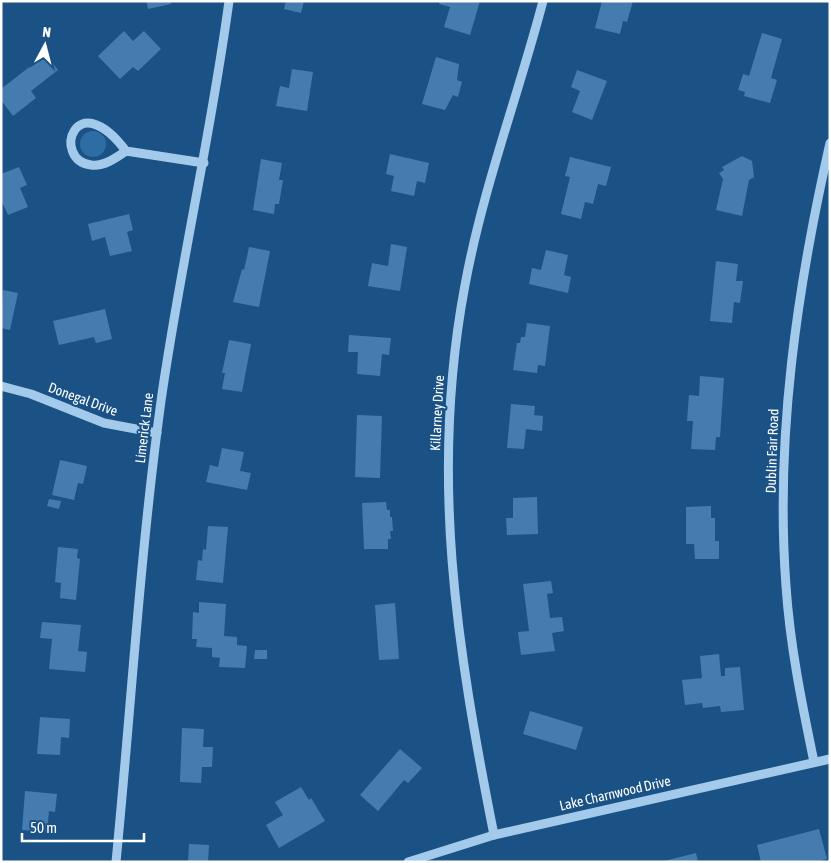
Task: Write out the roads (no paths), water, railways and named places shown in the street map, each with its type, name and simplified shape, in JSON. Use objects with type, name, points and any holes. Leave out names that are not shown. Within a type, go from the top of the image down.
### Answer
[{"type":"street","name":"Limerick Lane","points":[[116,862],[157,433],[176,310],[218,86],[229,1]]},
{"type":"street","name":"Killarney Drive","points":[[494,835],[465,682],[450,560],[447,484],[451,408],[458,328],[470,260],[495,160],[543,1]]},
{"type":"street","points":[[126,151],[110,132],[94,123],[80,125],[74,130],[71,138],[71,148],[74,156],[91,166],[107,163],[126,151],[204,163]]},
{"type":"street","name":"Dublin Fair Road","points":[[814,762],[800,691],[788,612],[784,557],[783,493],[792,358],[806,261],[830,143]]},
{"type":"street","name":"Donegal Drive","points":[[1,386],[31,394],[104,423],[157,433]]},
{"type":"street","name":"Lake Charnwood Drive","points":[[408,862],[494,835],[830,759]]}]
